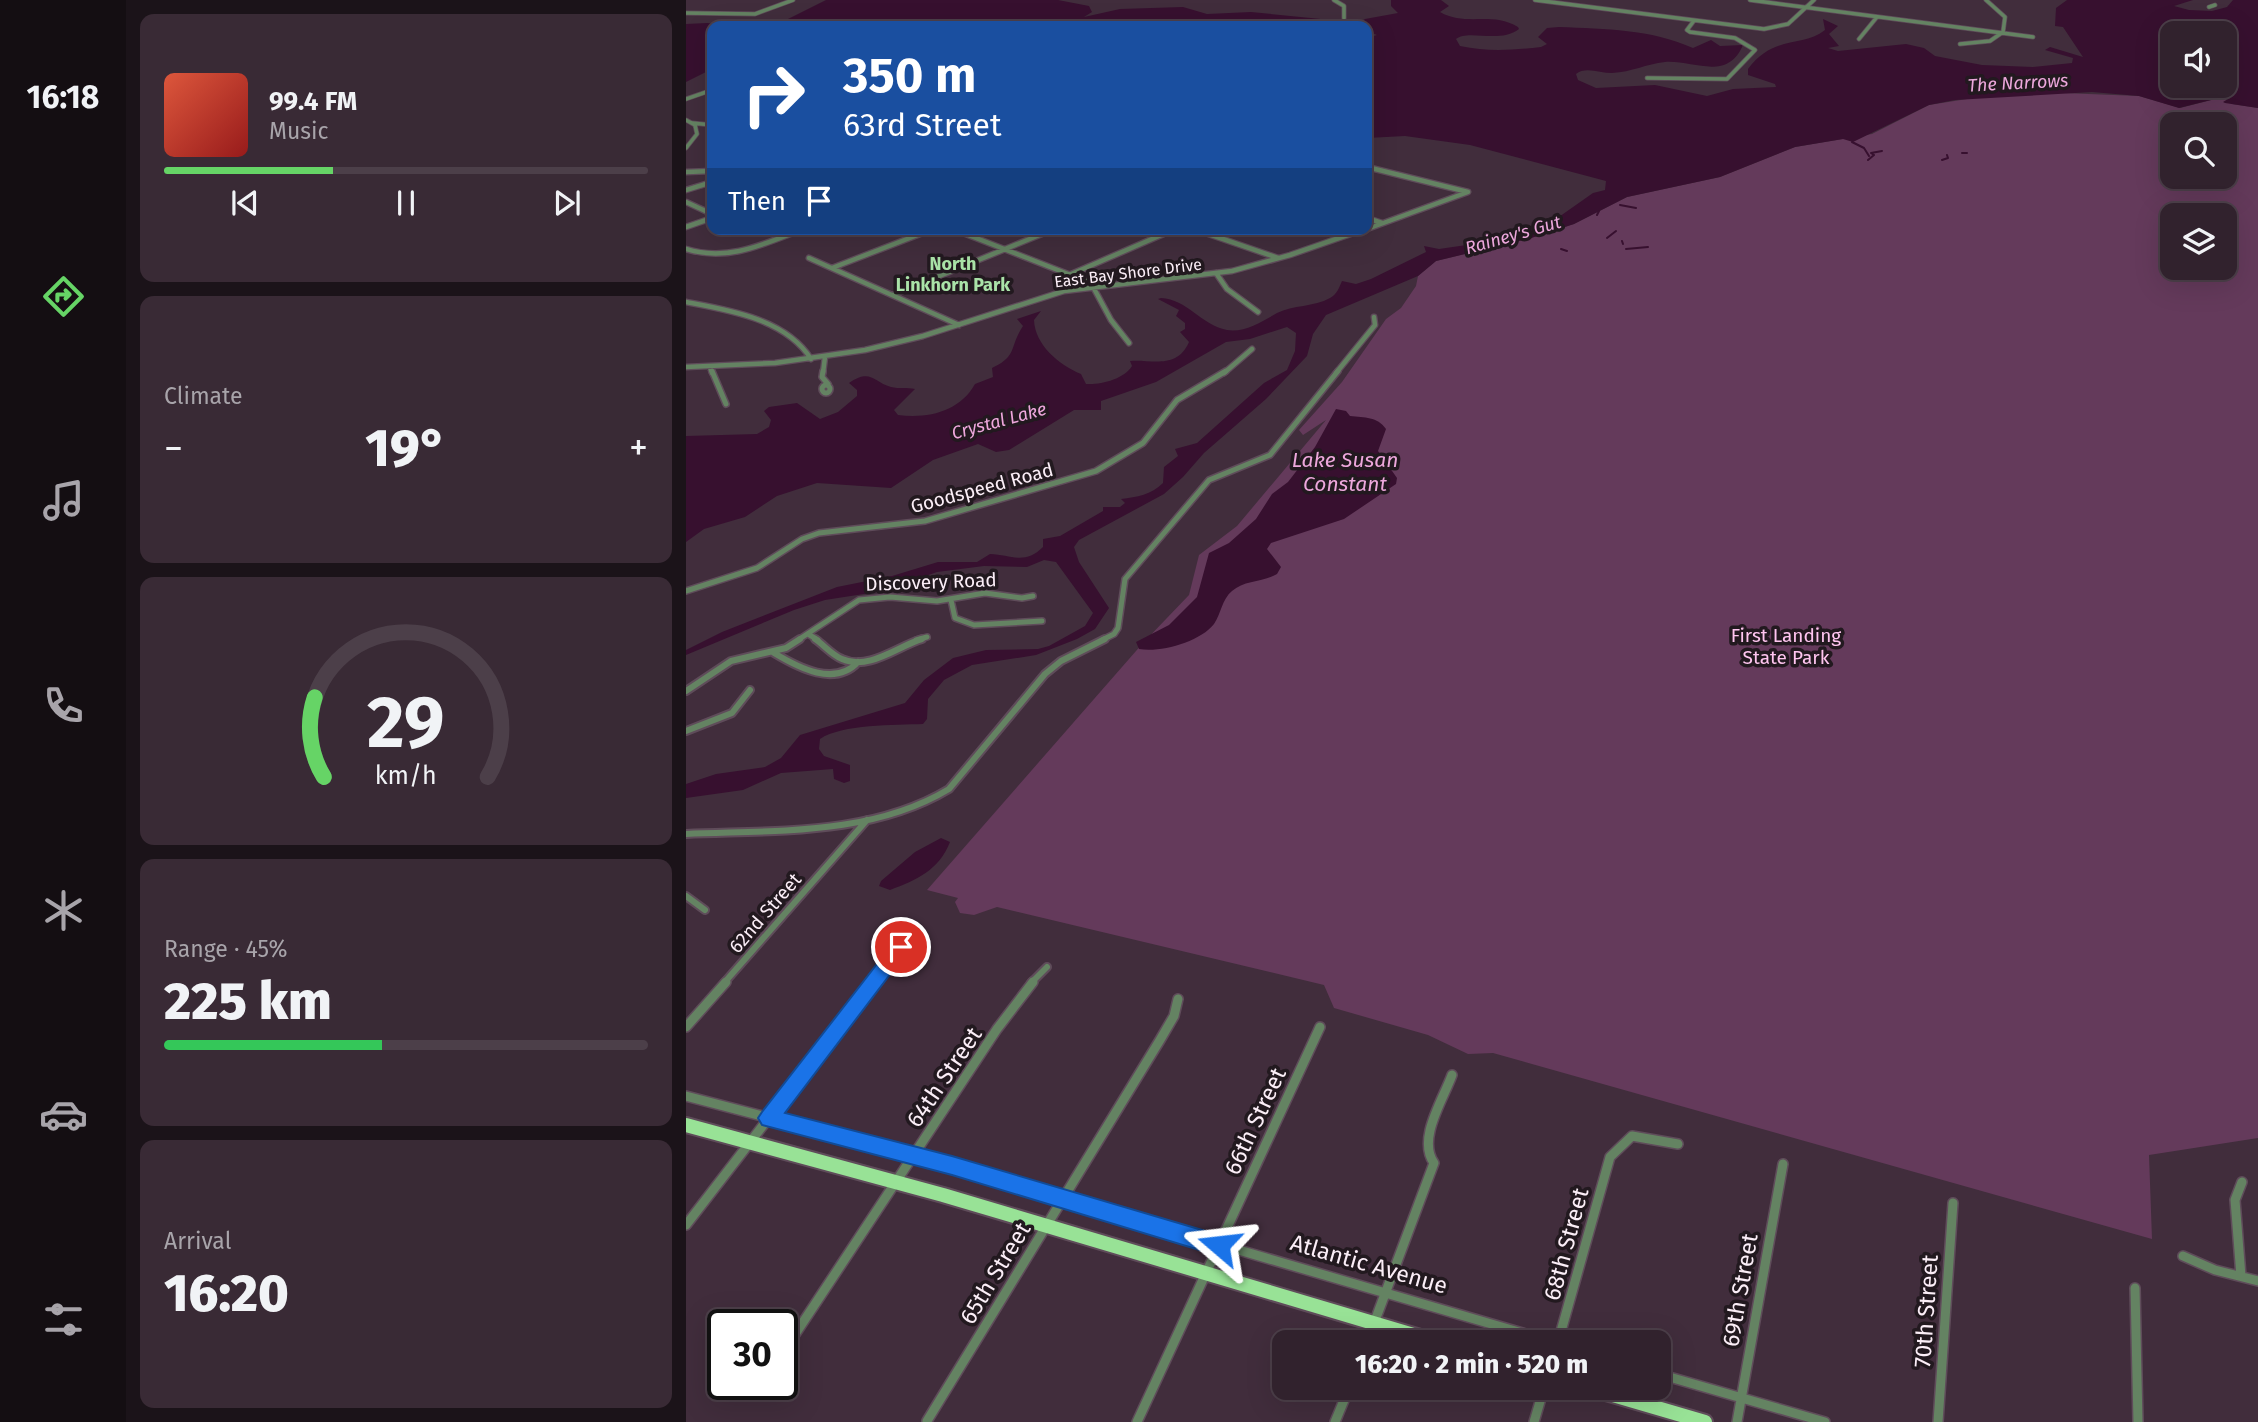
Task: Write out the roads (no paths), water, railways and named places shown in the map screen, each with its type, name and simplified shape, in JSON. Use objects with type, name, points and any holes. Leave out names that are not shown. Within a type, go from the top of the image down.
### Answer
[{"type":"highway","points":[[686,1125],[898,1183],[1397,1330]]},
{"type":"highway","points":[[1630,1400],[1705,1422]]},
{"type":"street","points":[[686,13],[761,13],[793,0]]},
{"type":"street","points":[[1334,0],[1344,6],[1344,18]]},
{"type":"street","points":[[1535,0],[1659,18],[1772,29],[1788,24],[1814,0]]},
{"type":"street","points":[[1750,0],[2033,37]]},
{"type":"street","points":[[1987,0],[2005,17],[2003,33]]},
{"type":"street","points":[[1859,39],[1877,17]]},
{"type":"street","points":[[1647,78],[1727,79],[1755,50],[1744,41],[1690,32],[1687,30],[1693,22]]},
{"type":"street","points":[[1960,44],[1990,41],[2003,33]]},
{"type":"street","points":[[686,99],[707,92]]},
{"type":"street","points":[[686,120],[707,125]]},
{"type":"street","points":[[699,124],[707,121]]},
{"type":"street","points":[[686,148],[697,134],[692,123]]},
{"type":"street","name":"East Bay Shore Drive","points":[[1372,168],[1468,191],[1465,196],[1372,227]]},
{"type":"street","points":[[686,172],[707,171]]},
{"type":"street","points":[[686,191],[707,184]]},
{"type":"street","points":[[686,202],[707,213]]},
{"type":"street","points":[[686,227],[707,218]]},
{"type":"street","points":[[1372,220],[1382,223]]},
{"type":"street","points":[[686,249],[713,257],[787,235]]},
{"type":"street","points":[[832,268],[917,235]]},
{"type":"street","points":[[968,235],[1094,286],[1111,320],[1129,343]]},
{"type":"street","points":[[893,295],[1040,235]]},
{"type":"street","points":[[1069,275],[1161,235]]},
{"type":"street","points":[[1212,235],[1279,258]]},
{"type":"street","name":"East Bay Shore Drive","points":[[686,367],[811,359],[901,342],[1037,298],[1094,286],[1216,274],[1279,258],[1348,235]]},
{"type":"street","points":[[809,258],[959,325]]},
{"type":"street","points":[[1216,274],[1227,289],[1258,312]]},
{"type":"street","points":[[686,302],[732,312],[768,326],[800,344],[811,359]]},
{"type":"street","points":[[686,834],[826,828],[867,820],[929,801],[944,793],[1045,674],[1061,661],[1114,634],[1118,628],[1121,589],[1125,579],[1209,480],[1270,455],[1375,325],[1374,317]]},
{"type":"street","name":"Goodspeed Road","points":[[686,591],[757,568],[802,539],[819,533],[934,519],[1096,471],[1143,443],[1177,400],[1218,378],[1252,349]]},
{"type":"street","points":[[825,357],[822,377],[828,384]]},
{"type":"street","points":[[710,367],[726,404]]},
{"type":"street","name":"Discovery Road","points":[[686,691],[731,661],[774,653],[808,634],[849,605],[865,599],[951,600],[985,593],[1021,598],[1033,596]]},
{"type":"street","points":[[951,600],[954,618],[967,624],[1042,621]]},
{"type":"street","points":[[808,634],[826,644],[839,658],[858,662],[877,658],[897,646],[927,637]]},
{"type":"street","points":[[774,653],[798,668],[829,674],[845,673],[858,662]]},
{"type":"street","points":[[686,731],[725,719],[750,690]]},
{"type":"street","name":"62nd Street","points":[[686,1027],[867,820]]},
{"type":"street","points":[[686,896],[705,910]]},
{"type":"street","points":[[686,1225],[912,933]]},
{"type":"street","name":"64th Street","points":[[798,1330],[1030,985],[1047,967]]},
{"type":"street","name":"65th Street","points":[[927,1421],[1160,1040],[1174,1016],[1178,999]]},
{"type":"street","name":"66th Street","points":[[1137,1422],[1321,1027]]},
{"type":"street","points":[[1371,1330],[1434,1163],[1427,1153],[1428,1138],[1452,1075]]},
{"type":"street","name":"Atlantic Avenue","points":[[686,1096],[915,1156],[1514,1330]]},
{"type":"street","name":"68th Street","points":[[1560,1330],[1610,1157],[1632,1136],[1678,1144]]},
{"type":"street","name":"69th Street","points":[[1737,1422],[1783,1164]]},
{"type":"street","points":[[2241,1276],[2235,1200],[2242,1182]]},
{"type":"street","name":"70th Street","points":[[1938,1422],[1953,1203]]},
{"type":"street","points":[[2183,1256],[2258,1281]]},
{"type":"street","points":[[2136,1288],[2138,1422]]},
{"type":"street","points":[[1671,1378],[1825,1422]]},
{"type":"street","points":[[1335,1422],[1344,1400]]},
{"type":"street","points":[[1534,1422],[1540,1400]]},
{"type":"water","points":[[826,0],[1058,0],[1089,6],[1092,12],[1084,17],[1120,9],[1183,7],[1207,14],[1251,12],[1331,20],[1306,21],[784,21]]},
{"type":"water","points":[[1391,0],[1441,0],[1449,6],[1440,12],[1450,16],[1498,20],[1508,22],[1519,29],[1503,35],[1461,36],[1456,39],[1460,46],[1510,50],[1541,47],[1547,44],[1538,37],[1547,28],[1559,27],[1644,34],[1693,48],[1711,40],[1720,46],[1743,45],[1728,63],[1719,66],[1665,62],[1619,72],[1588,70],[1576,74],[1578,80],[1596,88],[1655,85],[1707,96],[1733,89],[1776,87],[1775,84],[1748,75],[1748,69],[1768,51],[1807,39],[1825,30],[1823,19],[1838,26],[1829,34],[1839,46],[1828,48],[1838,51],[1906,44],[1924,48],[1935,56],[1982,65],[2033,67],[2072,63],[2073,58],[2045,50],[2050,47],[2083,57],[2063,27],[2055,26],[2056,8],[2067,0],[2193,0],[2174,6],[2212,11],[2227,7],[2233,0],[2258,0],[2258,108],[2223,102],[2228,99],[2226,98],[2237,98],[2237,21],[2160,21],[2160,98],[2219,98],[2179,108],[2139,96],[2092,92],[1955,100],[1929,105],[1853,142],[1843,139],[1795,147],[1720,177],[1627,197],[1574,224],[1531,238],[1436,261],[1418,276],[1326,315],[1313,334],[1307,356],[1266,399],[1204,453],[1183,477],[1164,494],[1079,540],[1074,547],[1079,562],[1109,608],[1095,629],[1036,655],[972,665],[944,680],[928,699],[927,719],[923,724],[841,730],[820,739],[819,749],[824,756],[850,765],[850,781],[844,783],[834,779],[833,769],[781,773],[743,790],[686,798],[686,784],[716,774],[765,767],[781,758],[800,735],[905,703],[924,680],[953,658],[986,650],[1038,649],[1049,646],[1085,626],[1093,613],[1056,562],[1044,560],[1027,567],[984,566],[937,572],[883,591],[825,600],[794,610],[686,655],[686,650],[722,632],[837,587],[892,576],[938,562],[977,562],[990,554],[1018,558],[1036,553],[1043,547],[1043,539],[1060,536],[1103,511],[1103,507],[1120,507],[1125,503],[1121,499],[1143,495],[1163,483],[1164,467],[1178,456],[1175,449],[1197,443],[1264,383],[1287,370],[1295,351],[1296,333],[1287,327],[1250,339],[1226,342],[1156,382],[1101,401],[1101,410],[1074,410],[1009,450],[996,452],[978,444],[933,460],[891,488],[817,483],[777,496],[745,517],[704,529],[686,542],[686,436],[757,434],[769,427],[771,420],[764,411],[769,407],[797,403],[820,419],[838,412],[857,396],[857,390],[849,383],[867,376],[891,387],[915,389],[894,410],[898,415],[921,416],[942,411],[961,401],[975,384],[993,377],[992,368],[1010,355],[1023,326],[1017,319],[1041,311],[1034,320],[1035,329],[1050,353],[1081,374],[1086,384],[1105,382],[1128,371],[1132,366],[1130,361],[1171,360],[1184,351],[1189,342],[1180,332],[1185,329],[1185,323],[1176,316],[1179,310],[1158,299],[1170,299],[1179,303],[1218,327],[1240,330],[1254,326],[1283,310],[1324,301],[1338,291],[1342,281],[1356,284],[1371,279],[1426,252],[1424,246],[1439,249],[1494,241],[1526,232],[1556,219],[1593,193],[1605,190],[1606,181],[1470,145],[1405,136],[1372,138],[1372,36],[1377,35],[1372,33],[1372,21],[1362,21],[1398,13],[1391,6]]},
{"type":"water","points":[[707,23],[707,72],[686,82],[686,24]]},
{"type":"water","name":"Lake Susan Constant","points":[[1336,409],[1346,411],[1350,416],[1375,420],[1386,429],[1378,451],[1397,478],[1396,484],[1344,519],[1271,543],[1267,549],[1281,567],[1277,574],[1237,587],[1226,598],[1214,624],[1199,636],[1168,648],[1139,649],[1136,642],[1169,625],[1197,597],[1209,553],[1229,543],[1256,519],[1272,494],[1288,482],[1315,447]]},
{"type":"water","points":[[941,838],[950,842],[940,860],[926,873],[890,890],[879,886],[881,881],[915,852]]},
{"type":"waterway","points":[[1852,142],[1864,148],[1869,156]]},
{"type":"waterway","points":[[1868,160],[1874,155],[1871,153],[1882,151]]},
{"type":"waterway","points":[[1962,153],[1967,153]]},
{"type":"waterway","points":[[1942,160],[1948,158],[1947,155]]},
{"type":"waterway","points":[[1620,205],[1636,208]]},
{"type":"waterway","points":[[1597,215],[1599,211]]},
{"type":"waterway","points":[[1607,238],[1616,231]]},
{"type":"waterway","points":[[1626,249],[1648,247]]},
{"type":"waterway","points":[[1561,249],[1567,251]]},
{"type":"district","name":"North Linkhorn Park","points":[[953,274]]},
{"type":"water label","name":"The Narrows","points":[[2018,83]]},
{"type":"water label","name":"Rainey's Gut","points":[[1513,235]]},
{"type":"water label","name":"Crystal Lake","points":[[999,421]]},
{"type":"park label","name":"First Landing State Park","points":[[1786,646]]}]
